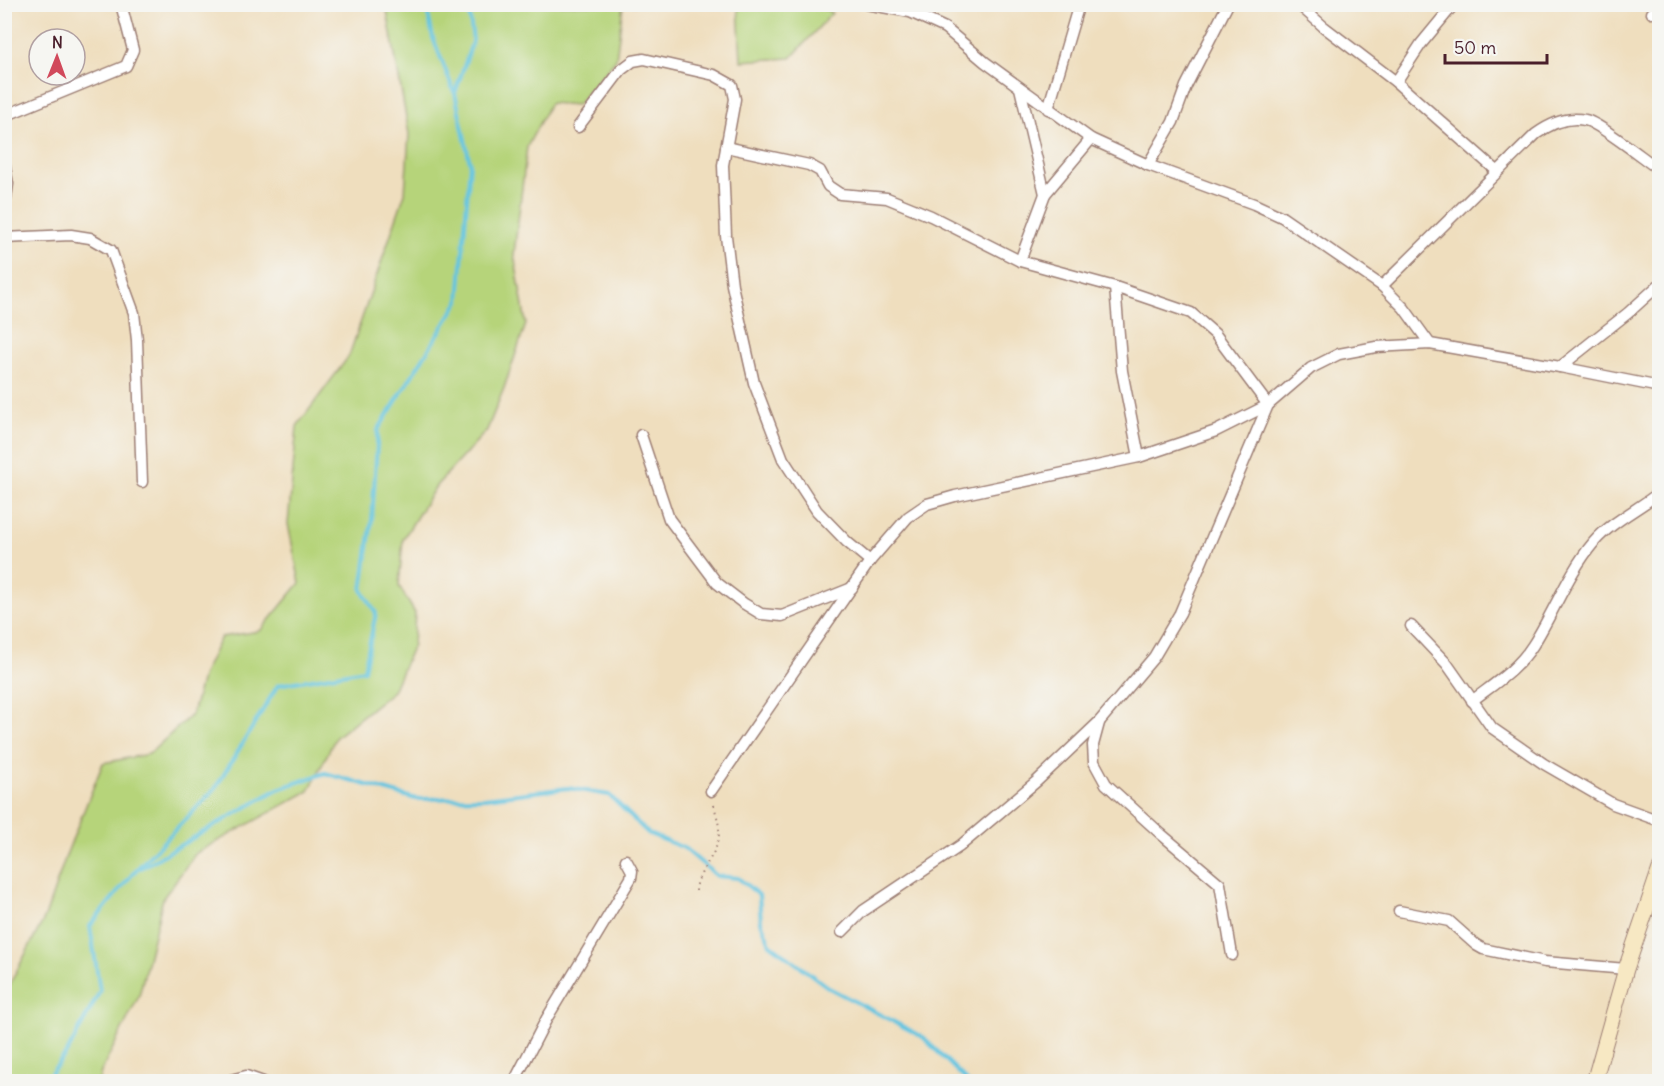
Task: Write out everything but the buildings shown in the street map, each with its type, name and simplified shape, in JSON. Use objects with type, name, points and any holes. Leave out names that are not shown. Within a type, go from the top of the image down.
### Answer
[{"type":"street","points":[[4,114],[9,114],[126,66],[133,50],[121,4]]},
{"type":"street","points":[[866,4],[910,12],[945,28],[985,62],[1092,139],[1148,165],[1282,217],[1382,286],[1404,308],[1430,344]]},
{"type":"street","points":[[1048,109],[1079,4]]},
{"type":"street","points":[[1148,165],[1173,122],[1186,87],[1228,4]]},
{"type":"street","points":[[1298,4],[1324,27],[1396,82],[1497,171]]},
{"type":"street","points":[[1396,82],[1421,44],[1454,4]]},
{"type":"street","points":[[578,128],[621,70],[633,61],[644,59],[714,75],[732,85],[735,99],[723,165],[726,236],[732,285],[754,383],[783,459],[817,511],[847,542],[870,561]]},
{"type":"street","points":[[1020,88],[1045,194]]},
{"type":"street","points":[[1382,286],[1497,171],[1548,125],[1560,121],[1586,119],[1659,170]]},
{"type":"street","points":[[1020,261],[1045,194],[1092,139]]},
{"type":"street","points":[[726,147],[809,165],[820,171],[828,186],[840,194],[887,198],[931,216],[1020,261],[1115,287],[1191,313],[1206,324],[1269,405]]},
{"type":"street","points":[[4,162],[8,184],[4,212]]},
{"type":"street","points":[[4,238],[72,235],[90,238],[111,250],[134,313],[142,482]]},
{"type":"street","points":[[1560,367],[1628,313],[1659,284]]},
{"type":"street","points":[[1115,287],[1122,371],[1139,457]]},
{"type":"street","points":[[711,791],[870,561],[908,517],[927,504],[1139,457],[1216,431],[1269,405],[1311,368],[1339,354],[1376,347],[1430,344],[1659,387]]},
{"type":"street","points":[[842,932],[863,911],[960,846],[1037,781],[1099,722],[1154,657],[1180,613],[1269,405]]},
{"type":"street","points":[[640,435],[669,519],[717,583],[742,603],[761,614],[782,616],[852,588]]},
{"type":"street","points":[[1472,701],[1514,669],[1532,646],[1568,581],[1594,542],[1659,492]]},
{"type":"street","points":[[1411,626],[1447,664],[1492,728],[1544,764],[1613,804],[1659,821]]},
{"type":"street","points":[[1099,722],[1094,745],[1094,762],[1106,784],[1220,884],[1232,955]]},
{"type":"street","points":[[514,1082],[547,1018],[631,878],[632,871],[626,860]]},
{"type":"street","points":[[1594,1082],[1626,969],[1659,869]]},
{"type":"street","points":[[1399,911],[1449,921],[1483,949],[1545,962],[1626,969]]},
{"type":"street","points":[[223,1082],[246,1076],[263,1082]]},
{"type":"path","points":[[696,891],[697,880],[713,854],[719,834],[711,791]]},
{"type":"green space","points":[[386,5],[623,5],[616,59],[577,105],[550,103],[527,147],[514,254],[526,324],[487,430],[436,486],[403,539],[399,586],[415,613],[413,645],[393,691],[336,737],[309,791],[196,853],[163,898],[139,996],[101,1072],[99,1081],[5,1081],[5,993],[45,917],[67,853],[103,763],[149,754],[192,714],[203,674],[221,637],[260,631],[300,583],[288,524],[297,426],[349,356],[405,193],[409,134]]},
{"type":"green space","points":[[738,5],[818,5],[832,13],[791,58],[741,61]]},
{"type":"waterway","points":[[426,4],[433,38],[454,92]]},
{"type":"waterway","points":[[44,1082],[68,1051],[100,991],[90,926],[135,871],[215,789],[278,685],[364,670],[376,613],[362,590],[372,519],[378,430],[459,301],[470,163],[455,93],[473,40],[468,4]]},
{"type":"waterway","points":[[141,868],[278,789],[325,773],[416,799],[485,798],[568,788],[609,795],[649,834],[684,848],[717,876],[738,878],[759,895],[761,922],[770,944],[829,988],[923,1037],[968,1082]]}]
